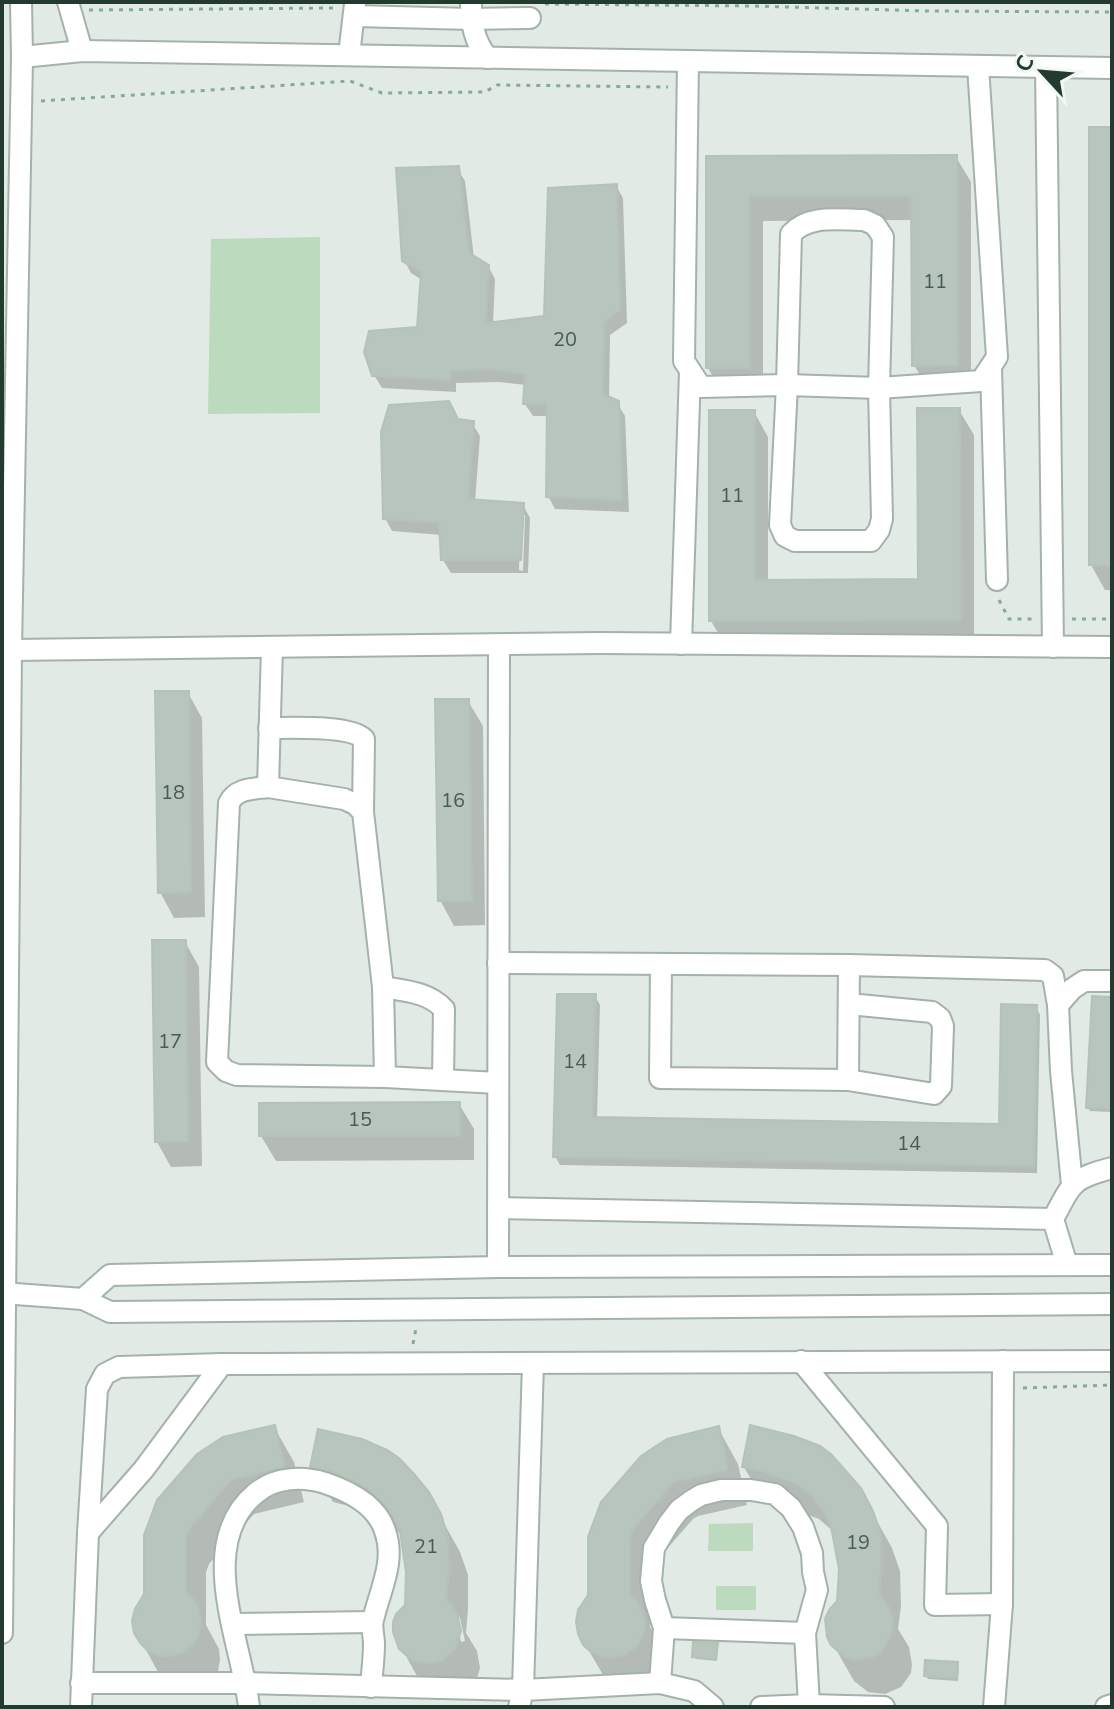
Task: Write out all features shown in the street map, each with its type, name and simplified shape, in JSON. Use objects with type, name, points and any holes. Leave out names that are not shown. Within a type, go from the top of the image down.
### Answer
[{"type":"street","points":[[2,1633],[6,739],[11,650],[7,606],[10,273],[21,103],[21,2]]},
{"type":"street","points":[[69,6],[82,51]]},
{"type":"street","points":[[349,55],[355,9],[471,10],[530,18]]},
{"type":"street","points":[[471,10],[477,46],[488,58]]},
{"type":"street","points":[[22,57],[82,51],[1112,68]]},
{"type":"street","points":[[688,61],[684,361],[701,387],[787,385],[879,388],[981,381],[997,357],[978,66]]},
{"type":"street","points":[[1046,67],[1053,647]]},
{"type":"street","points":[[864,220],[875,225],[883,237],[879,388],[882,519],[879,530],[871,541],[795,541],[785,536],[780,525],[791,234],[798,226],[810,221],[864,220]]},
{"type":"street","points":[[991,367],[997,580]]},
{"type":"street","points":[[681,644],[690,371]]},
{"type":"street","points":[[11,650],[681,644],[1112,647]]},
{"type":"street","points":[[498,1267],[499,645]]},
{"type":"street","points":[[268,787],[272,647]]},
{"type":"street","points":[[269,728],[344,730],[364,739],[363,812],[383,987],[385,1077]]},
{"type":"street","points":[[363,812],[344,799],[268,787],[239,791],[232,797],[229,803],[217,1062],[226,1071],[237,1075],[385,1077],[498,1083]]},
{"type":"street","points":[[498,963],[849,965],[1045,970],[1053,976],[1058,1005],[1072,1185]]},
{"type":"street","points":[[661,964],[660,1078],[848,1080],[934,1094],[941,1086],[943,1026],[940,1018],[932,1012],[849,1004]]},
{"type":"street","points":[[848,1080],[849,965]]},
{"type":"street","points":[[1058,1005],[1084,981],[1112,981]]},
{"type":"street","points":[[383,987],[427,995],[444,1009],[443,1079]]},
{"type":"street","points":[[1067,1265],[1053,1219],[1072,1185],[1082,1176],[1112,1168]]},
{"type":"street","points":[[498,1208],[1053,1219]]},
{"type":"street","points":[[83,1299],[110,1275],[498,1267],[1112,1265]]},
{"type":"street","points":[[3,1292],[83,1299],[110,1312],[1112,1304]]},
{"type":"street","points":[[801,1361],[937,1526],[935,1605],[1002,1604]]},
{"type":"street","points":[[994,1707],[1002,1604],[1003,1361]]},
{"type":"street","points":[[81,1707],[97,1389],[105,1374],[119,1367],[1112,1361]]},
{"type":"street","points":[[521,1698],[533,1363]]},
{"type":"street","points":[[88,1533],[144,1469],[222,1364]]},
{"type":"street","points":[[249,1707],[247,1683],[227,1594],[224,1563],[229,1531],[244,1503],[262,1488],[285,1479],[310,1479],[336,1487],[365,1502],[385,1528],[390,1553],[372,1622],[371,1687]]},
{"type":"street","points":[[660,1683],[664,1628],[651,1581],[654,1548],[669,1523],[679,1510],[710,1492],[732,1489],[775,1494],[791,1508],[803,1527],[812,1553],[817,1590],[805,1633],[809,1705]]},
{"type":"street","points":[[233,1624],[372,1622]]},
{"type":"street","points":[[664,1628],[805,1633]]},
{"type":"street","points":[[81,1683],[371,1687],[432,1698],[521,1698],[660,1683],[694,1691],[713,1707]]},
{"type":"street","points":[[761,1707],[884,1707]]},
{"type":"path","points":[[546,4],[1112,12]]},
{"type":"path","points":[[69,6],[355,9]]},
{"type":"path","points":[[21,103],[350,81],[382,93],[485,92],[497,85],[688,87]]},
{"type":"path","points":[[410,1364],[420,1309]]},
{"type":"path","points":[[1003,1402],[1022,1388],[1112,1385]]},
{"type":"green space","points":[[320,237],[320,413],[208,414],[211,239]]},
{"type":"green space","points":[[753,1523],[753,1551],[708,1551],[709,1524]]},
{"type":"green space","points":[[716,1586],[756,1586],[756,1610],[716,1610]]},
{"type":"building","points":[[1089,127],[1112,127],[1112,566],[1089,565]]},
{"type":"building","points":[[957,155],[958,365],[912,366],[911,196],[749,196],[750,368],[706,368],[706,156]]},
{"type":"building","points":[[459,166],[469,253],[489,265],[486,323],[544,316],[548,188],[617,184],[620,310],[604,322],[603,394],[619,401],[622,500],[546,497],[547,404],[523,404],[525,374],[491,369],[450,371],[450,380],[372,376],[364,352],[369,331],[417,327],[421,272],[402,261],[396,168]]},
{"type":"building","points":[[449,401],[458,419],[474,421],[468,499],[524,503],[521,560],[441,560],[439,523],[383,519],[381,432],[389,405]]},
{"type":"building","points":[[917,408],[960,408],[961,620],[709,621],[709,410],[755,410],[755,580],[918,579]]},
{"type":"building","points":[[155,691],[189,691],[191,892],[158,893]]},
{"type":"building","points":[[435,699],[469,699],[472,901],[438,901]]},
{"type":"building","points":[[152,940],[186,940],[188,1141],[155,1142]]},
{"type":"building","points":[[557,994],[596,994],[593,1117],[999,1124],[1001,1004],[1037,1005],[1034,1166],[553,1157]]},
{"type":"building","points":[[1092,996],[1112,997],[1112,1109],[1086,1108]]},
{"type":"building","points":[[460,1102],[460,1136],[259,1136],[259,1103]]},
{"type":"building","points":[[275,1425],[285,1467],[229,1482],[186,1536],[186,1593],[199,1611],[199,1635],[183,1652],[171,1656],[159,1656],[148,1651],[134,1633],[132,1621],[144,1594],[144,1535],[157,1500],[197,1454],[223,1437]]},
{"type":"building","points":[[750,1425],[820,1446],[861,1488],[881,1534],[879,1594],[893,1618],[891,1637],[881,1652],[873,1657],[854,1660],[845,1657],[831,1645],[825,1619],[837,1601],[839,1569],[831,1527],[811,1495],[796,1484],[742,1467]]},
{"type":"building","points":[[719,1426],[728,1470],[673,1483],[633,1529],[630,1537],[630,1594],[643,1612],[643,1636],[627,1654],[603,1657],[592,1653],[583,1645],[576,1622],[578,1610],[588,1595],[588,1537],[601,1502],[641,1456],[667,1439]]},
{"type":"building","points":[[318,1429],[362,1439],[399,1458],[429,1492],[441,1514],[448,1537],[446,1598],[457,1613],[461,1631],[455,1649],[441,1661],[413,1661],[399,1649],[393,1622],[405,1605],[406,1572],[400,1531],[386,1506],[369,1490],[339,1474],[310,1467]]},
{"type":"building","points":[[693,1642],[718,1643],[716,1659],[692,1657]]},
{"type":"building","points":[[925,1660],[958,1662],[957,1678],[924,1676]]}]
